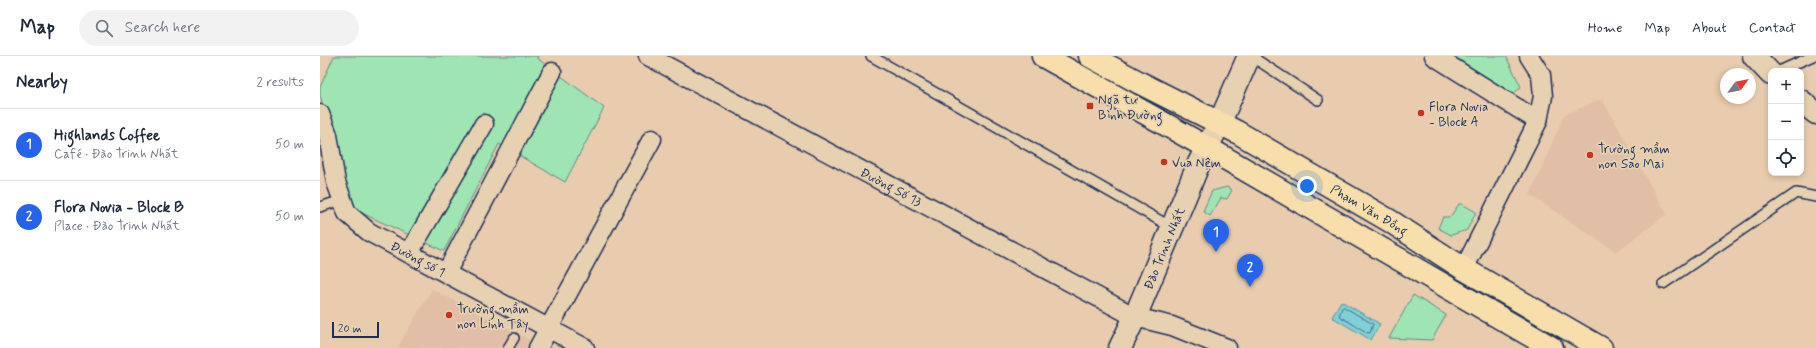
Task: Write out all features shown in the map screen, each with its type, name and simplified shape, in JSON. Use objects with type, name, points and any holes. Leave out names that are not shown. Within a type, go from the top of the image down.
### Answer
[{"type":"highway","name":"Phạm Văn Đồng","points":[[1043,56],[1206,147],[1552,348]]},
{"type":"highway","name":"Phạm Văn Đồng","points":[[1090,56],[1140,83],[1220,122],[1390,221],[1464,268],[1601,348]]},
{"type":"street","name":"Đường Số 13","points":[[648,56],[1135,316],[1172,326],[1227,348]]},
{"type":"street","points":[[1220,122],[1250,56]]},
{"type":"street","points":[[1434,56],[1538,121]]},
{"type":"street","points":[[1464,268],[1538,121],[1543,96],[1541,75],[1529,56]]},
{"type":"street","points":[[1754,56],[1768,71]]},
{"type":"street","points":[[446,273],[552,72]]},
{"type":"street","points":[[1804,103],[1816,113]]},
{"type":"street","name":"Đường số 1","points":[[320,114],[328,135],[336,182],[346,213],[369,232],[585,348]]},
{"type":"street","name":"Đào Trinh Nhất","points":[[1120,348],[1173,228],[1206,147],[1220,122]]},
{"type":"street","points":[[409,253],[484,124]]},
{"type":"street","points":[[538,348],[652,139]]},
{"type":"lane","points":[[871,56],[1173,228]]},
{"type":"lane","points":[[1250,56],[1318,100]]},
{"type":"lane","points":[[1785,68],[1814,56]]},
{"type":"lane","points":[[1663,284],[1796,193],[1816,197]]},
{"type":"lane","points":[[320,207],[342,200]]},
{"type":"lane","points":[[508,348],[514,338]]},
{"type":"shaded area","name":"Trường mầm non Sao Mai","points":[[1602,99],[1667,214],[1616,252],[1530,195],[1564,115]]},
{"type":"shaded area","name":"Trường mầm non Linh Tây","points":[[432,289],[532,341],[528,348],[397,348]]},
{"type":"green space","points":[[334,56],[538,56],[537,58],[604,108],[565,182],[499,144],[444,251],[351,208],[320,95],[320,87]]},
{"type":"green space","points":[[1453,56],[1506,56],[1521,87],[1513,94]]},
{"type":"green space","points":[[1227,187],[1232,190],[1227,199],[1221,198],[1210,216],[1203,211],[1212,191]]},
{"type":"green space","points":[[1459,204],[1462,204],[1476,212],[1467,230],[1451,235],[1438,228],[1443,217],[1450,217]]},
{"type":"green space","points":[[1413,295],[1446,315],[1432,340],[1389,338]]},
{"type":"water","points":[[1341,301],[1380,324],[1371,340],[1332,317]]},
{"type":"place","name":"Ngã tư Bình Đường","points":[[1090,106]]},
{"type":"place","name":"Flora Novia - Block A","points":[[1421,113]]},
{"type":"place","name":"Trường mầm non Sao Mai","points":[[1590,155]]},
{"type":"place","name":"Vua Nệm","points":[[1164,162]]},
{"type":"place","name":"Highlands Coffee","points":[[1216,252]]},
{"type":"place","name":"Flora Novia - Block B","points":[[1250,287]]},
{"type":"place","name":"Trường mầm non Linh Tây","points":[[449,315]]}]
